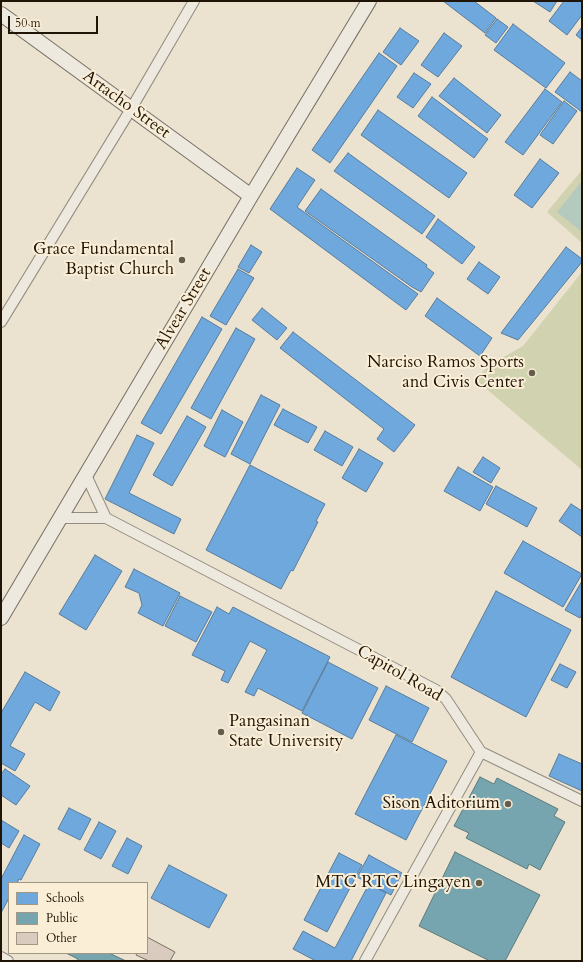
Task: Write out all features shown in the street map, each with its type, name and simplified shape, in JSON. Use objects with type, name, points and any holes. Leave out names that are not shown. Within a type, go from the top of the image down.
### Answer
[{"type":"street","points":[[1,322],[194,1]]},
{"type":"street","name":"Alvear Street","points":[[1,618],[251,196],[369,1]]},
{"type":"street","name":"Artacho Street","points":[[1,14],[251,196]]},
{"type":"street","points":[[86,475],[106,518]]},
{"type":"street","name":"Capitol Road","points":[[60,518],[106,518],[440,693],[482,752]]},
{"type":"street","points":[[366,961],[482,752],[582,801]]},
{"type":"street","points":[[1,957],[8,961]]},
{"type":"green space","points":[[582,170],[582,243],[547,212]]},
{"type":"green space","name":"Narciso Ramos Sports and Civis Center","points":[[582,272],[582,470],[476,380],[488,366],[523,346]]},
{"type":"shaded area","points":[[582,181],[582,232],[557,212]]},
{"type":"building: Schools","points":[[443,1],[474,1],[496,18],[485,33]]},
{"type":"building: Schools","points":[[533,1],[557,1],[550,12]]},
{"type":"building: Schools","points":[[564,1],[582,1],[582,15],[567,35],[549,21]]},
{"type":"building: Schools","points":[[497,19],[508,27],[496,43],[485,35]]},
{"type":"building: Schools","points":[[513,24],[565,63],[546,88],[494,50]]},
{"type":"building: Schools","points":[[582,27],[582,40],[576,35]]},
{"type":"building: Schools","points":[[400,28],[419,41],[401,65],[383,52]]},
{"type":"building: Schools","points":[[444,33],[462,46],[438,77],[421,65]]},
{"type":"building: Schools","points":[[379,53],[397,66],[330,163],[312,150]]},
{"type":"building: Schools","points":[[570,72],[582,81],[582,112],[555,92]]},
{"type":"building: Schools","points":[[414,73],[431,84],[413,108],[397,97]]},
{"type":"building: Schools","points":[[454,78],[501,115],[487,133],[439,96]]},
{"type":"building: Schools","points":[[545,89],[562,102],[523,155],[505,142]]},
{"type":"building: Schools","points":[[432,97],[488,139],[474,158],[418,116]]},
{"type":"building: Schools","points":[[564,101],[577,111],[553,144],[540,135]]},
{"type":"building: Schools","points":[[378,110],[467,173],[449,198],[361,135]]},
{"type":"building: Schools","points":[[348,153],[435,216],[422,234],[334,171]]},
{"type":"building: Schools","points":[[540,159],[559,173],[532,208],[514,195]]},
{"type":"building: Schools","points":[[297,168],[315,180],[297,207],[418,294],[406,310],[270,209]]},
{"type":"building: Schools","points":[[321,189],[427,265],[426,267],[434,273],[421,292],[305,211]]},
{"type":"building: Schools","points":[[438,219],[475,247],[462,264],[426,237]]},
{"type":"building: Schools","points":[[251,245],[262,252],[249,273],[238,267]]},
{"type":"building: Schools","points":[[566,247],[582,259],[582,262],[518,340],[501,333]]},
{"type":"building: Schools","points":[[479,262],[500,277],[488,294],[467,279]]},
{"type":"building: Schools","points":[[238,269],[254,278],[226,325],[210,316]]},
{"type":"building: Schools","points":[[437,298],[492,338],[480,356],[425,316]]},
{"type":"building: Schools","points":[[262,308],[287,328],[277,340],[252,320]]},
{"type":"building: Schools","points":[[202,317],[222,329],[161,434],[141,423]]},
{"type":"building: Schools","points":[[236,328],[255,339],[211,419],[191,408]]},
{"type":"building: Schools","points":[[293,332],[415,425],[394,452],[377,439],[384,429],[280,348]]},
{"type":"building: Schools","points":[[261,395],[280,405],[250,464],[231,454]]},
{"type":"building: Schools","points":[[283,409],[317,427],[308,443],[274,425]]},
{"type":"building: Schools","points":[[222,410],[243,422],[225,457],[204,446]]},
{"type":"building: Schools","points":[[187,416],[206,427],[172,486],[153,475]]},
{"type":"building: Schools","points":[[325,431],[353,447],[342,466],[314,450]]},
{"type":"building: Schools","points":[[137,435],[154,443],[129,493],[181,519],[174,534],[105,499]]},
{"type":"building: Schools","points":[[359,449],[383,463],[366,492],[342,478]]},
{"type":"building: Schools","points":[[483,457],[500,468],[491,483],[473,472]]},
{"type":"building: Schools","points":[[250,465],[325,504],[316,521],[318,522],[293,571],[291,570],[281,589],[206,550]]},
{"type":"building: Schools","points":[[458,467],[493,487],[480,511],[444,491]]},
{"type":"building: Schools","points":[[496,486],[537,508],[527,527],[486,504]]},
{"type":"building: Schools","points":[[571,504],[582,511],[582,537],[559,521]]},
{"type":"building: Schools","points":[[523,541],[582,574],[563,607],[504,573]]},
{"type":"building: Schools","points":[[95,555],[122,571],[86,630],[59,614]]},
{"type":"building: Schools","points":[[134,569],[180,593],[163,626],[138,613],[142,605],[139,593],[125,587]]},
{"type":"building: Schools","points":[[582,581],[582,614],[580,618],[565,610]]},
{"type":"building: Schools","points":[[496,591],[571,630],[526,717],[451,677]]},
{"type":"building: Schools","points":[[180,596],[212,612],[196,642],[165,626]]},
{"type":"building: Schools","points":[[217,607],[229,614],[233,607],[330,657],[302,711],[258,688],[254,696],[245,692],[267,650],[250,641],[228,683],[221,680],[225,671],[192,655]]},
{"type":"building: Schools","points":[[328,662],[378,688],[352,739],[302,713]]},
{"type":"building: Schools","points":[[560,664],[576,672],[567,688],[551,680]]},
{"type":"building: Schools","points":[[25,672],[60,692],[50,711],[35,702],[10,746],[25,754],[15,771],[1,763],[1,713]]},
{"type":"building: Schools","points":[[386,686],[429,708],[412,742],[369,720]]},
{"type":"building: Schools","points":[[396,735],[447,761],[406,840],[355,814]]},
{"type":"building: Schools","points":[[559,754],[582,764],[582,791],[549,776]]},
{"type":"building: Schools","points":[[5,769],[30,786],[16,805],[1,795],[1,774]]},
{"type":"building: Schools","points":[[69,808],[91,819],[80,840],[58,829]]},
{"type":"building: Schools","points":[[1,820],[19,831],[9,848],[1,843]]},
{"type":"building: Schools","points":[[99,822],[116,831],[101,859],[84,850]]},
{"type":"building: Schools","points":[[24,835],[40,844],[21,880],[19,879],[18,882],[8,882],[8,900],[1,913],[1,879]]},
{"type":"building: Schools","points":[[127,838],[142,846],[128,874],[112,866]]},
{"type":"building: Schools","points":[[339,853],[362,865],[327,932],[304,920]]},
{"type":"building: Schools","points":[[369,855],[402,873],[391,895],[357,877]]},
{"type":"building: Schools","points":[[169,865],[227,895],[209,928],[151,898]]},
{"type":"building: Schools","points":[[369,884],[386,893],[351,961],[316,961],[293,949],[303,931],[335,948]]},
{"type":"building: Public","name":"Sison Aditorium","points":[[480,777],[494,784],[497,778],[558,809],[554,816],[565,822],[540,870],[529,864],[527,869],[466,838],[469,833],[454,826]]},
{"type":"building: Public","name":"MTC RTC Lingayen","points":[[455,852],[540,895],[505,961],[490,961],[419,926]]},
{"type":"building: Public","points":[[68,954],[111,954],[126,961],[77,961],[78,959]]},
{"type":"building: Other","points":[[148,938],[175,952],[170,961],[149,961],[136,955],[148,954]]},
{"type":"place","name":"Grace Fundamental Baptist Church","points":[[182,260]]},
{"type":"place","name":"Narciso Ramos Sports and Civis Center","points":[[532,373]]},
{"type":"place","name":"Pangasinan State University","points":[[221,732]]},
{"type":"place","name":"Sison Aditorium","points":[[508,804]]},
{"type":"place","name":"MTC RTC Lingayen","points":[[479,883]]}]
